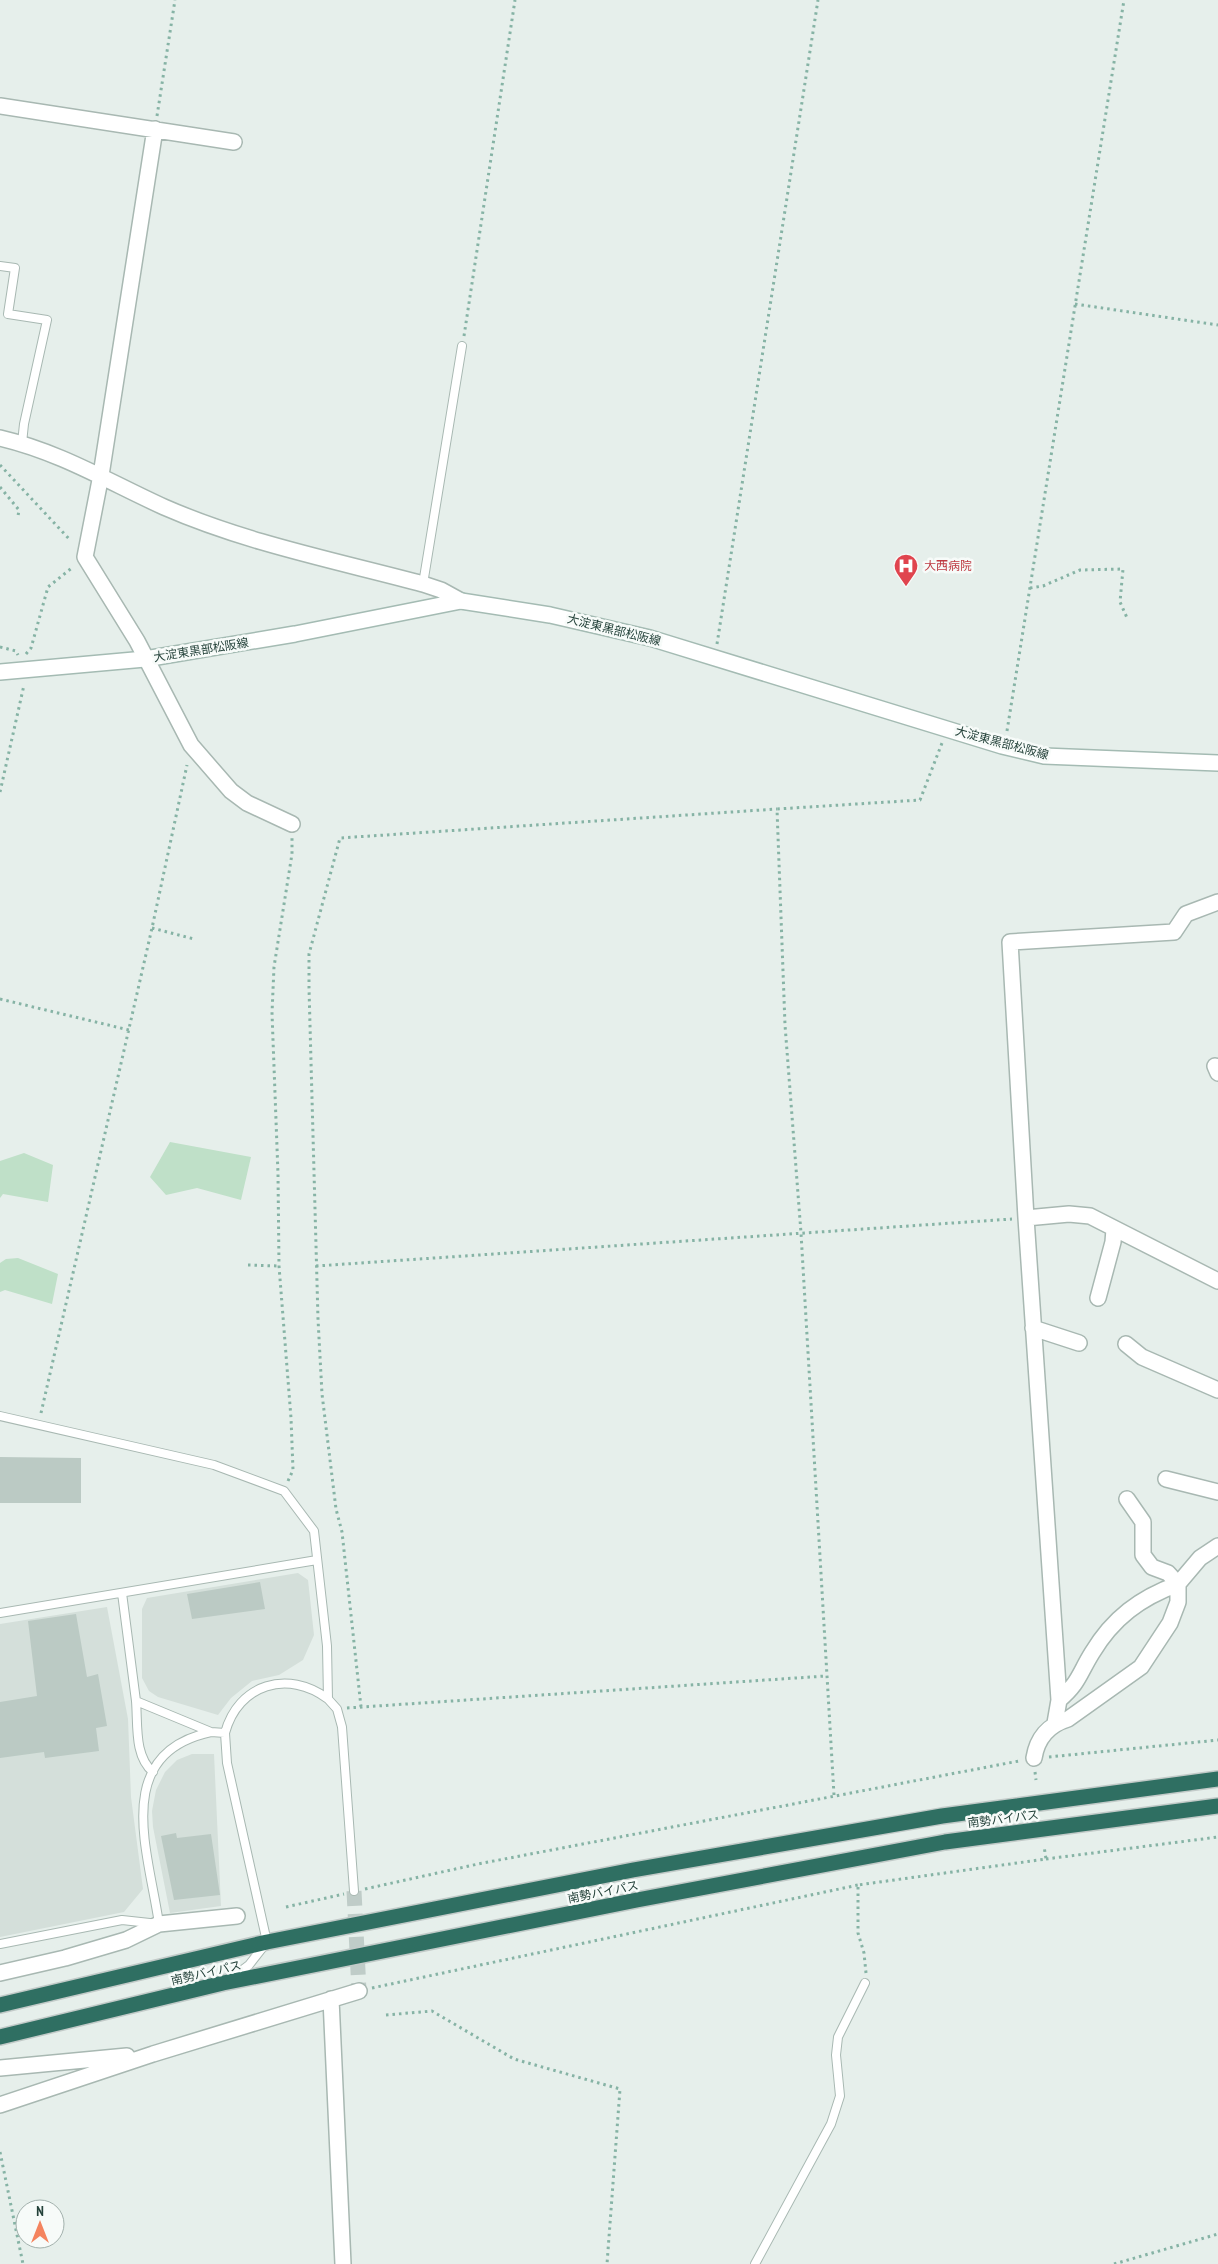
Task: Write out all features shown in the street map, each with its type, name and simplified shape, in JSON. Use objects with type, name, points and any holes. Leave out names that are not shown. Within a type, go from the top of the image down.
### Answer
[{"type":"highway","name":"南勢バイパス","points":[[0,2005],[267,1942],[633,1870],[932,1818],[1218,1779]]},
{"type":"highway","name":"南勢バイパス","points":[[0,2037],[222,1984],[637,1900],[944,1842],[1218,1806]]},
{"type":"street","points":[[0,106],[234,142]]},
{"type":"street","points":[[155,129],[101,474],[85,557],[137,641],[191,745],[230,791],[247,803],[292,824]]},
{"type":"street","points":[[0,438],[22,443],[101,474],[165,507],[254,539],[422,584],[441,590],[461,601]]},
{"type":"street","name":"大淀東黒部松阪線","points":[[0,672],[145,659],[294,634],[461,601],[550,615],[650,638],[1002,746],[1044,756],[1218,763]]},
{"type":"street","points":[[1055,1723],[1059,1700],[1033,1328],[1010,942],[1174,932],[1186,914],[1218,902]]},
{"type":"street","points":[[1026,1218],[1069,1214],[1090,1216],[1218,1281]]},
{"type":"street","points":[[1098,1298],[1113,1242],[1114,1229]]},
{"type":"street","points":[[1033,1328],[1079,1343]]},
{"type":"street","points":[[1126,1344],[1142,1357],[1218,1390]]},
{"type":"street","points":[[1166,1479],[1218,1492]]},
{"type":"street","points":[[1034,1758],[1036,1743],[1055,1723],[1068,1720],[1141,1667],[1170,1623],[1178,1602],[1178,1584],[1168,1573],[1152,1567],[1143,1555],[1143,1522],[1127,1500]]},
{"type":"street","points":[[1059,1700],[1074,1687],[1093,1652],[1122,1614],[1157,1592],[1178,1584],[1200,1558],[1218,1546]]},
{"type":"street","points":[[0,1974],[126,1940],[159,1924],[237,1916]]},
{"type":"street","points":[[0,2105],[154,2054],[360,1991]]},
{"type":"street","points":[[331,1999],[343,2264]]},
{"type":"street","points":[[0,2068],[154,2054]]},
{"type":"lane","points":[[0,266],[15,268],[8,314],[47,320],[24,424],[22,443]]},
{"type":"lane","points":[[422,584],[462,346]]},
{"type":"lane","points":[[0,1416],[214,1465],[284,1491],[314,1532],[327,1646],[328,1699]]},
{"type":"lane","points":[[0,1613],[317,1560]]},
{"type":"lane","points":[[122,1593],[136,1702],[140,1755],[146,1766],[153,1772]]},
{"type":"lane","points":[[222,1984],[249,1965],[267,1942],[227,1763],[225,1734],[235,1708],[247,1697],[266,1686],[288,1683],[302,1685],[315,1690],[328,1699],[337,1709],[341,1722],[345,1755],[354,1891]]},
{"type":"lane","points":[[136,1702],[211,1732],[225,1734]]},
{"type":"lane","points":[[0,1944],[122,1920],[159,1924],[142,1809],[146,1783],[169,1752],[194,1736],[211,1732]]},
{"type":"lane","points":[[755,2264],[831,2124],[840,2096],[836,2055],[838,2037],[865,1983]]},
{"type":"path","points":[[155,129],[175,0]]},
{"type":"path","points":[[462,346],[515,0]]},
{"type":"path","points":[[715,657],[818,0]]},
{"type":"path","points":[[1002,746],[1007,733],[1124,0]]},
{"type":"path","points":[[1075,304],[1218,325]]},
{"type":"path","points":[[0,465],[85,557],[48,587],[31,648],[21,660],[16,651],[0,647]]},
{"type":"path","points":[[0,487],[19,510],[18,516]]},
{"type":"path","points":[[1030,588],[1044,586],[1080,570],[1123,569],[1120,602],[1128,620]]},
{"type":"path","points":[[0,792],[24,688],[25,670]]},
{"type":"path","points":[[361,1707],[342,1532],[336,1509],[322,1394],[316,1266],[309,954],[340,838],[920,800],[947,729]]},
{"type":"path","points":[[38,1426],[152,928],[191,745]]},
{"type":"path","points":[[777,809],[785,1024],[801,1233],[834,1795]]},
{"type":"path","points":[[284,1491],[293,1470],[291,1418],[279,1266],[278,1174],[272,1013],[274,967],[292,854],[292,824]]},
{"type":"path","points":[[152,928],[194,939]]},
{"type":"path","points":[[0,999],[129,1030]]},
{"type":"path","points":[[316,1266],[1026,1218]]},
{"type":"path","points":[[248,1265],[279,1266]]},
{"type":"path","points":[[337,1709],[826,1676]]},
{"type":"path","points":[[286,1907],[478,1864],[1034,1758],[1218,1740]]},
{"type":"path","points":[[360,1991],[858,1885],[1218,1837]]},
{"type":"path","points":[[1044,1846],[1046,1859]]},
{"type":"path","points":[[858,1885],[858,1933],[866,1966],[865,1983]]},
{"type":"path","points":[[386,2015],[432,2011],[514,2059],[620,2089],[607,2264]]},
{"type":"path","points":[[0,2152],[23,2264]]},
{"type":"path","points":[[1114,2264],[1218,2234]]},
{"type":"shaded area","points":[[298,1573],[308,1580],[314,1635],[303,1660],[279,1675],[252,1681],[231,1698],[218,1715],[158,1697],[149,1691],[142,1678],[142,1609],[147,1598]]},
{"type":"shaded area","points":[[107,1607],[128,1719],[131,1797],[143,1889],[124,1912],[0,1937],[0,1624]]},
{"type":"shaded area","points":[[192,1754],[214,1754],[221,1906],[170,1913],[153,1827],[152,1811],[156,1790],[165,1772],[177,1760]]},
{"type":"green space","points":[[170,1142],[251,1157],[241,1200],[197,1188],[166,1195],[150,1177]]},
{"type":"green space","points":[[24,1153],[53,1165],[48,1202],[3,1194],[0,1198],[0,1161]]},
{"type":"green space","points":[[18,1258],[58,1274],[52,1304],[5,1290],[0,1292],[0,1263],[6,1259]]},
{"type":"building","points":[[0,1457],[81,1458],[81,1503],[0,1503]]},
{"type":"building","points":[[260,1582],[265,1609],[192,1619],[187,1594]]},
{"type":"building","points":[[76,1614],[87,1677],[98,1674],[107,1726],[96,1728],[99,1751],[45,1758],[44,1752],[0,1758],[0,1702],[37,1696],[28,1621]]},
{"type":"building","points":[[176,1833],[177,1838],[211,1834],[220,1895],[174,1900],[161,1836]]},
{"type":"tunnel","points":[[354,1891],[359,1991]]},
{"type":"place","name":"大西病院","points":[[906,587]]}]
